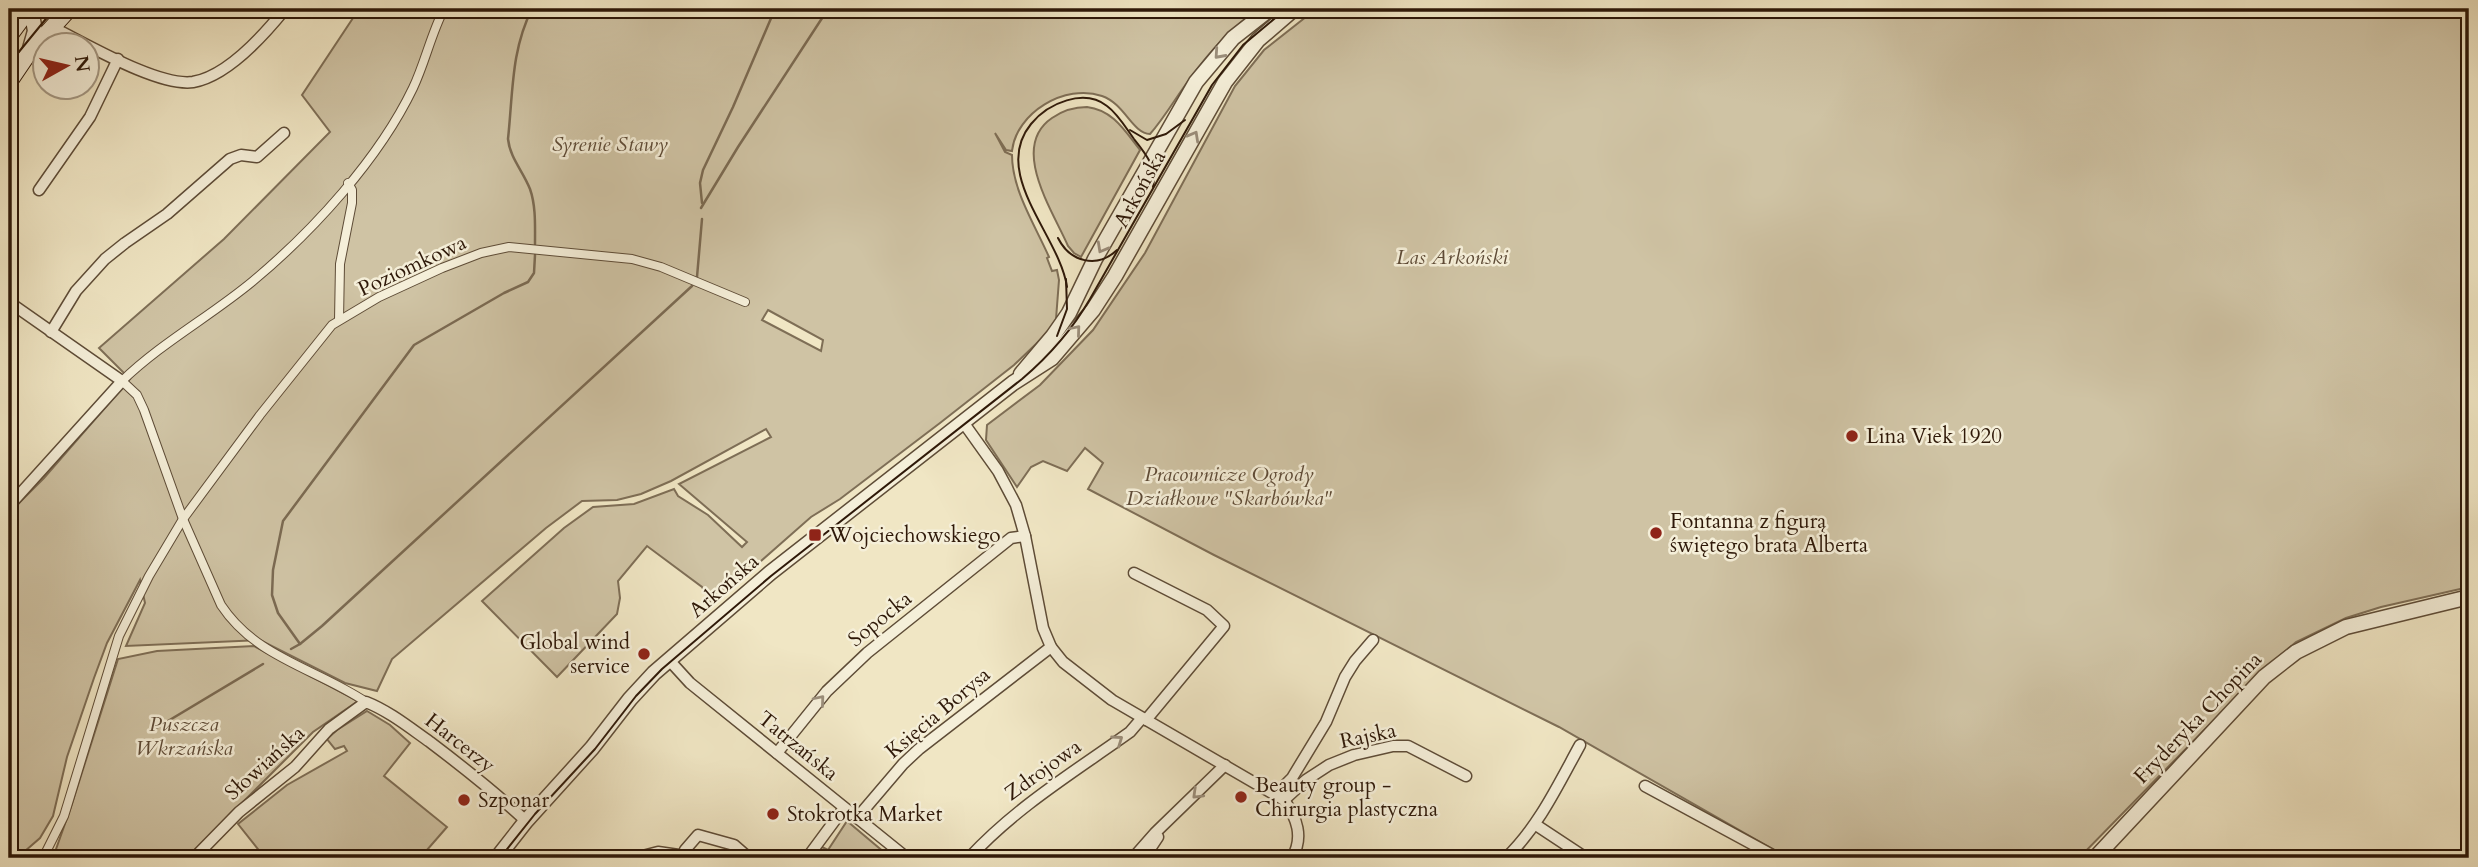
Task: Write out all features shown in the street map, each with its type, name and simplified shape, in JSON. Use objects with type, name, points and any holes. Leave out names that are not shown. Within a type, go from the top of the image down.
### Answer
[{"type":"main road","points":[[9,82],[28,54],[69,9]]},
{"type":"main road","points":[[9,36],[27,11]]},
{"type":"street","points":[[27,11],[52,27],[118,59],[170,80],[185,82],[197,81],[222,69],[265,33],[285,9]]},
{"type":"street","points":[[9,506],[122,381],[151,356],[228,301],[301,239],[392,126],[408,97],[444,9]]},
{"type":"street","name":"Arkońska","points":[[1013,383],[1067,316],[1095,259],[1199,78],[1233,38],[1270,9]]},
{"type":"street","name":"Arkońska","points":[[497,858],[638,690],[669,660],[767,576],[1013,383],[1050,359],[1086,318],[1112,281],[1225,82],[1254,44],[1294,9]]},
{"type":"street","points":[[9,29],[27,11]]},
{"type":"street","points":[[27,11],[34,35],[28,54]]},
{"type":"street","points":[[39,190],[90,117],[118,59]]},
{"type":"street","points":[[51,332],[76,291],[114,251],[167,214],[230,159],[241,155],[257,157],[284,133]]},
{"type":"street","points":[[339,320],[340,264],[352,203],[352,190],[348,183]]},
{"type":"street","name":"Poziomkowa","points":[[43,858],[64,816],[119,636],[149,576],[183,519],[285,383],[339,320],[395,289],[442,268],[481,253],[509,247],[632,260],[661,267],[745,302]]},
{"type":"street","points":[[9,302],[122,381],[137,395],[183,519],[221,605],[239,629],[257,644],[345,688],[366,702]]},
{"type":"street","points":[[963,422],[1016,505],[1025,536],[1040,618],[1051,647],[1078,676],[1112,700],[1280,797],[1294,815],[1298,833],[1298,844],[1292,858]]},
{"type":"street","name":"Sopocka","points":[[777,753],[827,691],[867,653],[1011,538],[1025,536]]},
{"type":"street","name":"Zdrojowa","points":[[969,858],[1029,802],[1130,732],[1224,626],[1206,610],[1134,573]]},
{"type":"street","name":"Fryderyka Chopina","points":[[2095,858],[2186,759],[2280,663],[2346,627],[2469,597]]},
{"type":"street","name":"Rajska","points":[[1280,797],[1326,722],[1345,677],[1373,640]]},
{"type":"street","name":"Księcia Borysa","points":[[857,818],[919,749],[1051,647]]},
{"type":"street","name":"Tatrzańska","points":[[669,660],[690,683],[907,858]]},
{"type":"street","name":"Harcerzy","points":[[366,702],[380,708],[442,752],[526,821]]},
{"type":"street","name":"Słowiańska","points":[[194,858],[239,813],[295,767],[329,729],[366,702]]},
{"type":"street","points":[[1506,858],[1536,825],[1580,745]]},
{"type":"street","name":"Rajska","points":[[1280,797],[1329,765],[1354,755],[1393,746],[1408,746],[1466,776]]},
{"type":"street","points":[[1133,858],[1225,765]]},
{"type":"street","points":[[1646,786],[1778,858]]},
{"type":"street","points":[[807,858],[844,808]]},
{"type":"street","points":[[1144,858],[1167,823]]},
{"type":"street","points":[[1536,825],[1586,858]]},
{"type":"street","points":[[684,855],[698,835],[734,845],[749,858]]},
{"type":"street","points":[[635,858],[657,852],[698,858]]},
{"type":"green space","name":"Syrenie Stawy","points":[[359,9],[1259,9],[1230,32],[1213,50],[1150,134],[1138,129],[1110,100],[1088,93],[1058,98],[1032,113],[1015,137],[1012,151],[1006,150],[995,133],[1005,152],[1012,155],[1020,194],[1049,257],[1047,258],[1052,271],[1057,270],[1059,280],[1055,324],[1014,365],[840,499],[811,517],[712,604],[702,587],[647,546],[618,581],[620,598],[617,614],[557,677],[482,601],[564,528],[593,507],[634,504],[674,489],[678,496],[708,515],[742,547],[747,542],[679,484],[771,437],[766,429],[671,481],[641,494],[617,500],[582,501],[546,528],[392,659],[377,691],[345,683],[260,640],[126,646],[145,603],[140,580],[107,643],[94,678],[67,757],[53,816],[40,838],[17,858],[9,858],[9,513],[44,478],[130,379],[99,348],[224,239],[330,132],[302,95]],"holes":[[[768,310],[823,340],[821,351],[762,320]]]},
{"type":"green space","name":"Las Arkoński","points":[[1316,9],[2469,9],[2469,587],[2381,607],[2346,618],[2296,642],[2261,672],[2079,858],[1788,858],[1559,727],[1088,489],[1103,463],[1085,448],[1067,471],[1043,461],[1031,467],[1017,487],[986,440],[987,425],[1040,385],[1093,330],[1145,253],[1235,86],[1264,50]]},
{"type":"green space","points":[[1087,107],[1111,117],[1140,150],[1081,257],[1068,246],[1045,198],[1034,162],[1034,145],[1040,130],[1052,118],[1068,110]]},
{"type":"green space","name":"Puszcza Wkrzańska","points":[[254,646],[358,701],[313,732],[187,858],[49,858],[55,852],[72,804],[118,659],[157,651]]},
{"type":"green space","points":[[367,711],[390,725],[410,743],[384,776],[447,827],[420,858],[265,858],[238,824],[287,785],[347,751],[344,746],[335,749],[327,739]]},
{"type":"green space","points":[[847,821],[891,858],[810,858],[820,846],[828,850]]},
{"type":"waterway","points":[[532,9],[516,56],[508,139],[511,152],[532,196],[535,244]]},
{"type":"waterway","points":[[702,203],[700,183],[703,170],[775,9]]},
{"type":"waterway","points":[[701,208],[828,9]]},
{"type":"waterway","points":[[697,277],[702,219]]},
{"type":"waterway","points":[[291,649],[300,644],[278,613],[272,595],[273,570],[283,521],[414,345],[528,282],[534,273],[535,255]]},
{"type":"waterway","points":[[300,644],[692,286]]},
{"type":"waterway","points":[[153,730],[263,664]]},
{"type":"tram line","points":[[9,64],[54,9]]},
{"type":"tram line","points":[[500,858],[535,814],[595,749],[636,696],[662,669],[771,576],[1022,379],[1051,352],[1090,299],[1212,85],[1243,45],[1286,9]]},
{"type":"tram line","points":[[1067,287],[1062,267],[1031,205],[1018,163],[1020,143],[1031,124],[1038,116],[1067,100],[1088,98],[1098,101],[1115,113],[1146,156],[1152,167],[1153,187]]},
{"type":"tram line","points":[[1130,130],[1147,140],[1166,134],[1185,120]]},
{"type":"tram line","points":[[1058,238],[1069,253],[1084,260],[1101,260],[1117,250]]},
{"type":"tram line","points":[[1057,336],[1067,309],[1066,279]]},
{"type":"place","name":"Lina Viek 1920","points":[[1852,436]]},
{"type":"place","name":"Fontanna z figurą świętego brata Alberta","points":[[1656,533]]},
{"type":"place","name":"Wojciechowskiego","points":[[815,535]]},
{"type":"place","name":"Global wind service","points":[[644,654]]},
{"type":"place","name":"Beauty group - Chirurgia plastyczna","points":[[1241,797]]},
{"type":"place","name":"Szponar","points":[[464,800]]},
{"type":"place","name":"Stokrotka Market","points":[[773,814]]},
{"type":"park label","name":"Pracownicze Ogrody Działkowe \"Skarbówka\"","points":[[1229,486]]}]
